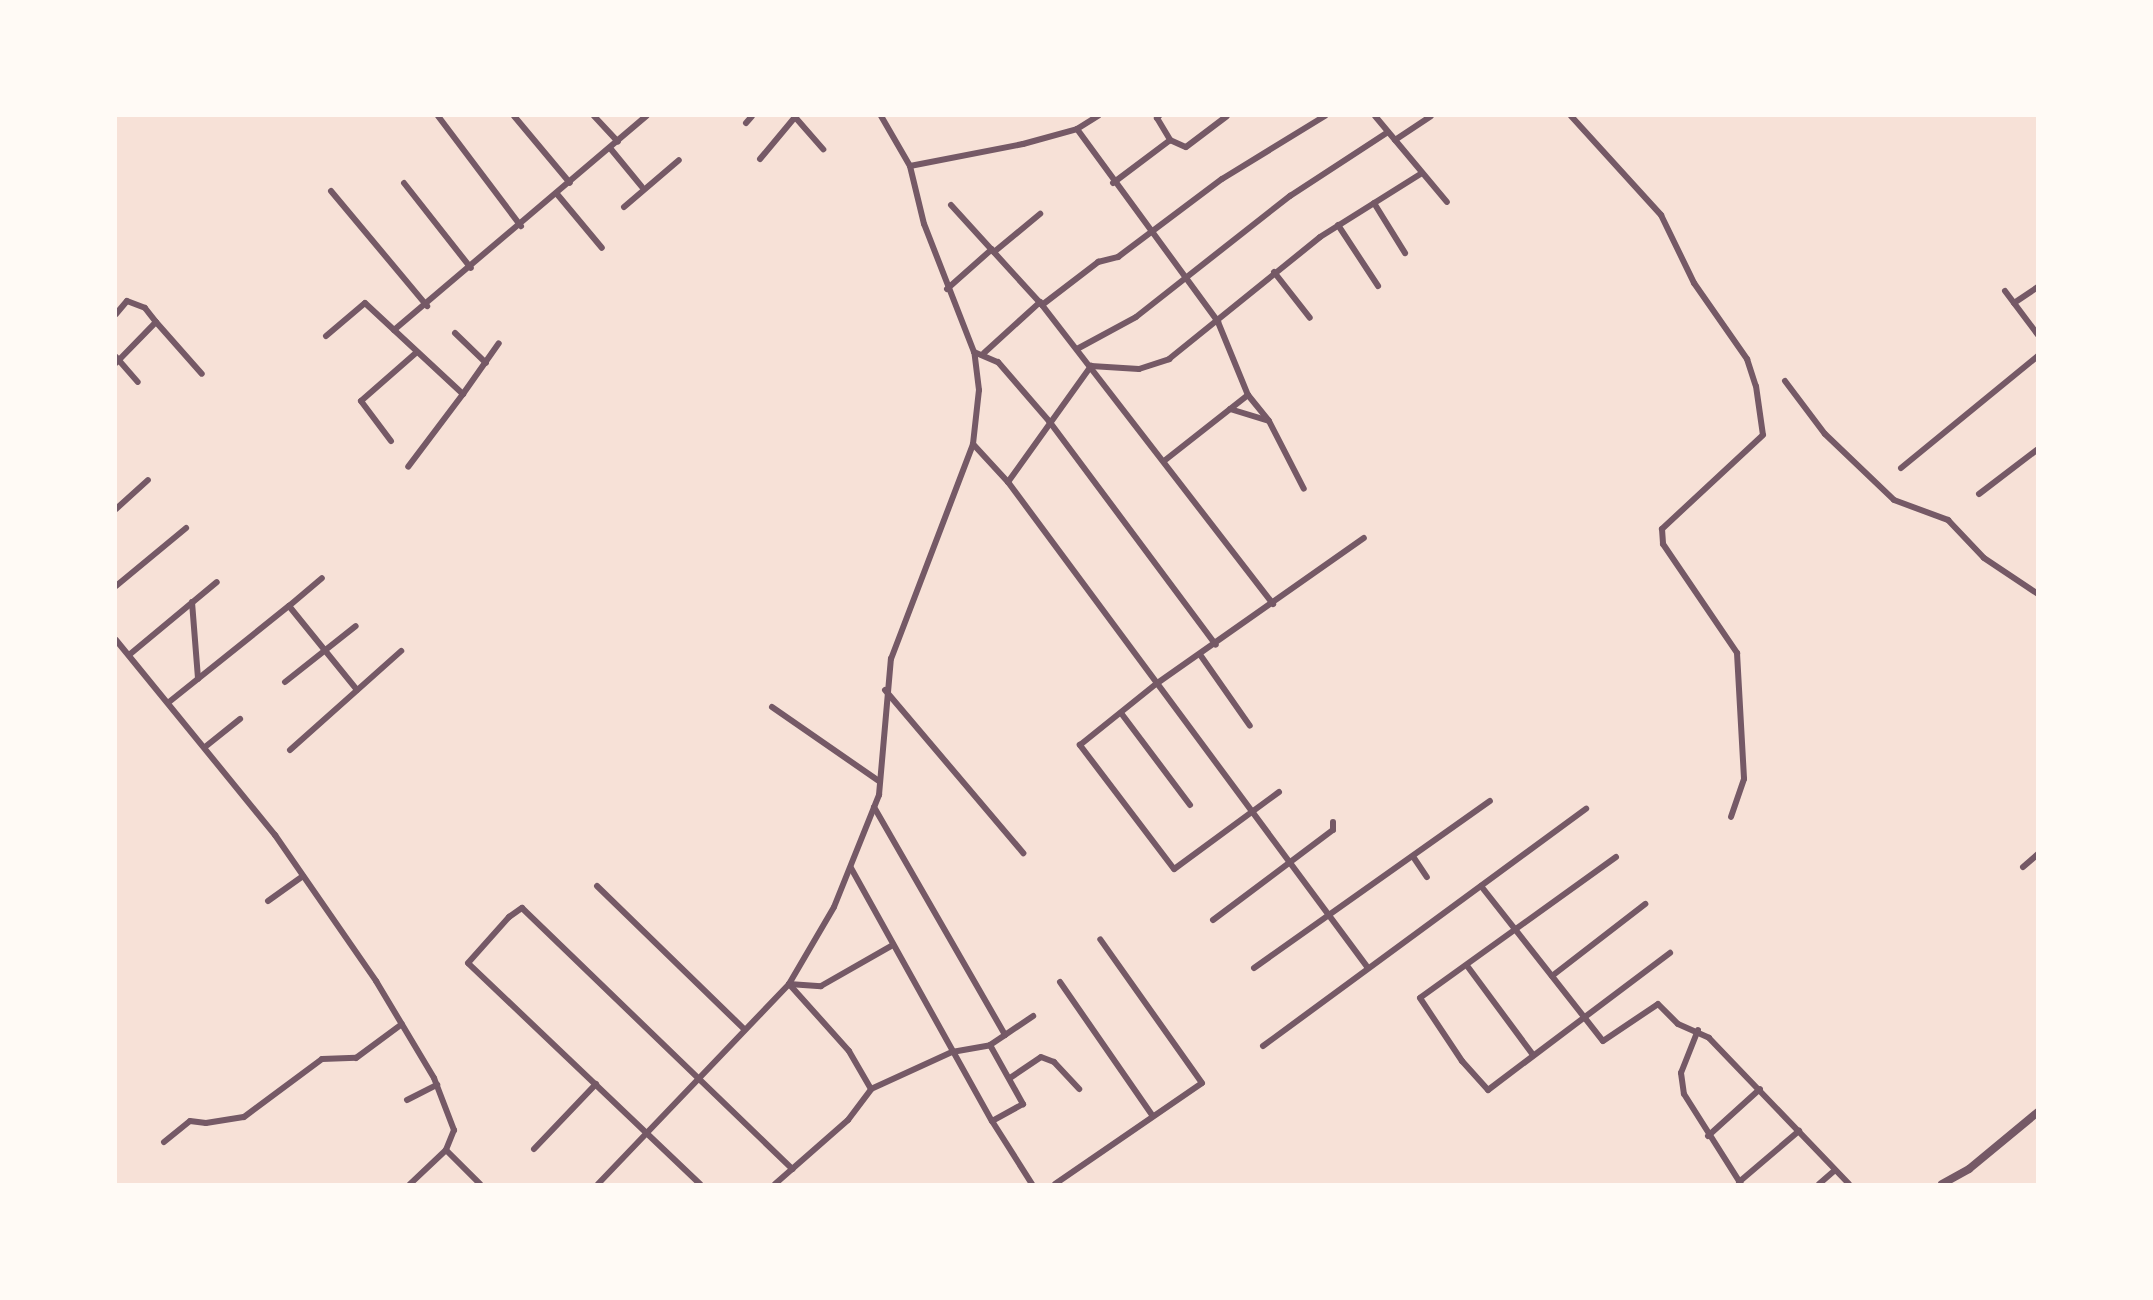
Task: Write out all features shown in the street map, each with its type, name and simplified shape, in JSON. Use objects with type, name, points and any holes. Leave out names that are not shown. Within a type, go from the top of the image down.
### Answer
[{"type":"street","points":[[438,116],[521,226]]},
{"type":"street","points":[[514,116],[570,183]]},
{"type":"street","points":[[594,116],[618,142]]},
{"type":"street","points":[[394,330],[427,306],[646,116]]},
{"type":"street","points":[[746,123],[752,116]]},
{"type":"street","points":[[760,159],[795,116],[823,149]]},
{"type":"street","points":[[598,1185],[789,984],[851,868],[874,807],[879,780],[885,690],[891,659],[973,444],[979,390],[974,352],[947,289],[924,224],[910,166],[881,116]]},
{"type":"street","points":[[910,166],[1077,129],[1098,116]]},
{"type":"street","points":[[1159,116],[1157,118],[1170,140],[1186,147],[1227,116]]},
{"type":"street","points":[[984,353],[1041,303],[1098,262],[1118,257],[1222,179],[1325,116]]},
{"type":"street","points":[[1375,116],[1447,202]]},
{"type":"street","points":[[1395,140],[1430,116]]},
{"type":"street","points":[[1571,116],[1661,215],[1694,283],[1747,359],[1756,386],[1763,435],[1662,529],[1663,544],[1737,653],[1744,779],[1731,817]]},
{"type":"street","points":[[1077,129],[1113,183],[1218,322],[1248,395],[1269,421],[1304,489]]},
{"type":"street","points":[[1077,349],[1136,317],[1290,196],[1388,132]]},
{"type":"street","points":[[1113,183],[1170,140]]},
{"type":"street","points":[[610,148],[642,187]]},
{"type":"street","points":[[624,207],[642,187],[679,160]]},
{"type":"street","points":[[1091,366],[1139,369],[1169,359],[1218,322],[1273,272],[1338,225],[1422,173]]},
{"type":"street","points":[[404,183],[471,268]]},
{"type":"street","points":[[331,191],[427,306]]},
{"type":"street","points":[[557,194],[601,248]]},
{"type":"street","points":[[1374,203],[1405,253]]},
{"type":"street","points":[[951,205],[1041,303],[1273,604]]},
{"type":"street","points":[[947,289],[1040,214]]},
{"type":"street","points":[[1338,225],[1378,286]]},
{"type":"street","points":[[1273,272],[1310,318]]},
{"type":"street","points":[[2014,303],[2038,287]]},
{"type":"street","points":[[2005,291],[2038,335]]},
{"type":"street","points":[[116,314],[127,300],[145,308],[202,374]]},
{"type":"street","points":[[326,336],[365,303],[463,394]]},
{"type":"street","points":[[138,382],[116,360],[156,322]]},
{"type":"street","points":[[455,333],[486,362]]},
{"type":"street","points":[[408,467],[499,343]]},
{"type":"street","points":[[391,441],[361,401],[417,352]]},
{"type":"street","points":[[974,352],[984,353],[998,362],[1049,421],[1216,645]]},
{"type":"street","points":[[1901,468],[2038,356]]},
{"type":"street","points":[[1007,482],[1091,366]]},
{"type":"street","points":[[1785,381],[1825,434],[1894,500],[1948,520],[1984,558],[2038,594]]},
{"type":"street","points":[[1164,461],[1248,395]]},
{"type":"street","points":[[1230,409],[1269,421]]},
{"type":"street","points":[[973,444],[1007,482],[1368,968]]},
{"type":"street","points":[[1979,494],[2038,449]]},
{"type":"street","points":[[116,509],[148,480]]},
{"type":"street","points":[[116,586],[186,528]]},
{"type":"street","points":[[1279,792],[1174,869],[1080,745],[1156,684],[1216,645],[1364,538]]},
{"type":"street","points":[[169,702],[322,578]]},
{"type":"street","points":[[129,655],[217,582]]},
{"type":"street","points":[[192,602],[198,679]]},
{"type":"street","points":[[289,606],[357,690]]},
{"type":"street","points":[[285,682],[356,626]]},
{"type":"street","points":[[116,639],[205,747],[303,876],[402,1024],[437,1085],[454,1130],[446,1150],[410,1185]]},
{"type":"street","points":[[290,750],[401,650]]},
{"type":"street","points":[[1200,656],[1250,726]]},
{"type":"street","points":[[885,690],[1023,853]]},
{"type":"street","points":[[772,707],[879,780]]},
{"type":"street","points":[[1121,713],[1189,805]]},
{"type":"street","points":[[205,747],[240,719]]},
{"type":"street","points":[[1254,968],[1414,858],[1490,801]]},
{"type":"street","points":[[874,807],[1005,1035]]},
{"type":"street","points":[[1263,1046],[1586,809]]},
{"type":"street","points":[[1213,920],[1332,830],[1333,822]]},
{"type":"street","points":[[2023,867],[2038,854]]},
{"type":"street","points":[[1616,857],[1468,967],[1420,998],[1462,1061],[1488,1090],[1670,953]]},
{"type":"street","points":[[1414,858],[1427,877]]},
{"type":"street","points":[[851,868],[952,1052],[1032,1185]]},
{"type":"street","points":[[268,901],[303,876]]},
{"type":"street","points":[[597,886],[745,1030]]},
{"type":"street","points":[[1481,886],[1603,1041],[1658,1004],[1678,1024],[1698,1030],[1760,1089],[1849,1185]]},
{"type":"street","points":[[1552,976],[1645,904]]},
{"type":"street","points":[[700,1185],[468,963],[522,908],[792,1169]]},
{"type":"street","points":[[1055,1185],[1152,1115],[1202,1083],[1100,939]]},
{"type":"street","points":[[789,984],[821,986],[894,945]]},
{"type":"street","points":[[1468,967],[1533,1055]]},
{"type":"street","points":[[1060,982],[1152,1115]]},
{"type":"street","points":[[789,984],[849,1051],[871,1089]]},
{"type":"street","points":[[775,1185],[848,1120],[871,1089],[952,1052],[990,1045],[1033,1016]]},
{"type":"street","points":[[164,1142],[190,1121],[206,1123],[244,1117],[322,1059],[356,1058],[402,1024]]},
{"type":"street","points":[[1698,1030],[1681,1073],[1684,1094],[1740,1183],[1799,1132]]},
{"type":"street","points":[[990,1045],[1023,1104],[992,1121]]},
{"type":"street","points":[[1010,1078],[1041,1057],[1054,1062],[1079,1089]]},
{"type":"street","points":[[534,1149],[596,1084]]},
{"type":"street","points":[[407,1100],[437,1085]]},
{"type":"street","points":[[1708,1136],[1760,1089]]},
{"type":"street","points":[[1942,1185],[1969,1169],[2038,1112]]},
{"type":"street","points":[[446,1150],[480,1185]]},
{"type":"street","points":[[1819,1185],[1835,1170]]},
{"type":"street","points":[[605,1177],[610,1185]]}]
